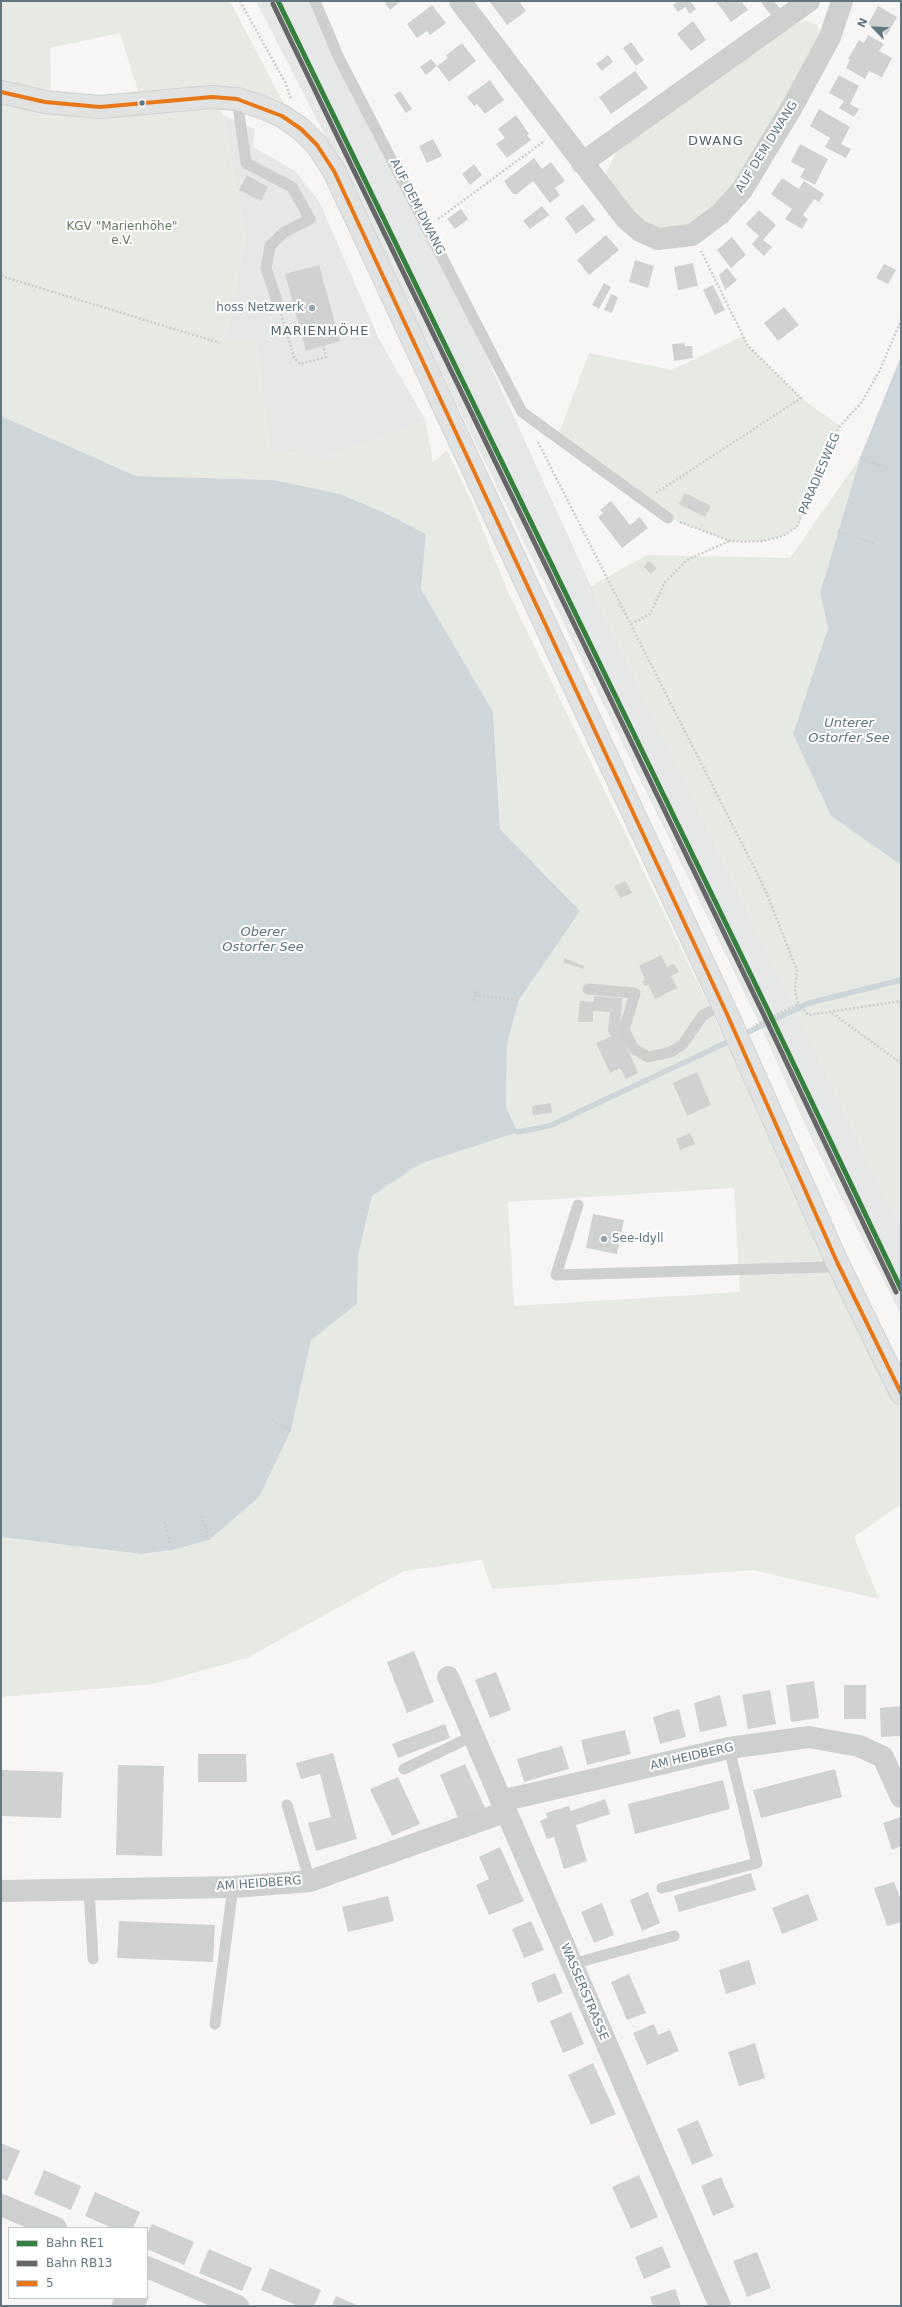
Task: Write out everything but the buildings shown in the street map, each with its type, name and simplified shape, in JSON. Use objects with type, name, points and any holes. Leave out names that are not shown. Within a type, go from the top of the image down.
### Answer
[{"type":"street","points":[[460,1],[626,219],[640,231],[658,239],[692,235]]},
{"type":"street","points":[[582,163],[781,19],[809,1]]},
{"type":"street","name":"AUF DEM DWANG","points":[[692,235],[720,214],[742,190],[792,107],[830,37],[842,1]]},
{"type":"street","points":[[1,92],[45,102],[100,107],[212,97],[237,99],[262,107],[282,116],[301,129],[317,146],[334,171],[744,1052],[837,1262],[901,1393]]},
{"type":"street","name":"WASSERSTRASSE","points":[[448,1677],[720,2306]]},
{"type":"street","name":"AM HEIDBERG","points":[[1,1891],[233,1887],[310,1881],[503,1807],[729,1748],[809,1737],[859,1746],[883,1757],[901,1797]]},
{"type":"street","points":[[1,2204],[54,2227]]},
{"type":"street","points":[[148,2267],[238,2306]]},
{"type":"lane","name":"AUF DEM DWANG","points":[[315,1],[340,58],[522,412],[644,501]]},
{"type":"lane","points":[[767,1],[781,19]]},
{"type":"lane","points":[[237,99],[246,163],[292,187],[310,219],[283,233],[270,246],[266,268],[277,301]]},
{"type":"lane","points":[[644,501],[668,518]]},
{"type":"lane","points":[[588,989],[635,993],[624,1030],[634,1049],[648,1057],[671,1052],[683,1044],[703,1015],[725,1011]]},
{"type":"lane","points":[[578,1205],[556,1275],[827,1267],[837,1262]]},
{"type":"lane","points":[[404,1769],[473,1736]]},
{"type":"lane","points":[[662,1888],[757,1863],[729,1748]]},
{"type":"lane","points":[[287,1805],[310,1881]]},
{"type":"lane","points":[[215,2024],[233,1887]]},
{"type":"lane","points":[[89,1890],[93,1959]]},
{"type":"lane","points":[[572,1964],[674,1936]]},
{"type":"path","points":[[240,1],[286,84],[301,129]]},
{"type":"path","points":[[444,215],[534,151],[547,138]]},
{"type":"path","points":[[644,501],[801,398],[748,346],[692,235]]},
{"type":"path","points":[[1,276],[220,343]]},
{"type":"path","points":[[277,301],[294,358],[300,364],[326,357],[323,346]]},
{"type":"path","name":"PARADIESWEG","points":[[668,518],[730,541],[763,541],[783,536],[798,527],[826,454],[840,426],[862,402],[880,370],[901,320]]},
{"type":"path","points":[[537,440],[764,887],[797,970],[795,991],[798,1004],[809,1015],[832,1013],[901,1001]]},
{"type":"path","points":[[860,458],[890,469]]},
{"type":"path","points":[[838,531],[876,544]]},
{"type":"path","name":"PARADIESWEG","points":[[630,624],[650,614],[665,582],[687,560],[730,541]]},
{"type":"path","points":[[474,1001],[477,988]]},
{"type":"path","points":[[475,995],[519,1000]]},
{"type":"path","points":[[753,1026],[798,1004]]},
{"type":"path","points":[[832,1013],[901,1063]]},
{"type":"path","points":[[272,1420],[291,1430]]},
{"type":"path","points":[[202,1516],[209,1540]]},
{"type":"path","points":[[164,1522],[172,1550]]},
{"type":"shaded area","points":[[256,1],[315,1],[427,226],[591,586],[901,1227],[901,1315],[814,1144],[759,1023],[332,149]]},
{"type":"shaded area","points":[[223,115],[255,129],[253,147],[295,171],[319,201],[379,339],[426,421],[323,459],[269,449],[256,340],[225,337],[245,237]]},
{"type":"green space","name":"KGV \"Marienhöhe\" e.V.","points":[[1,1],[230,1],[293,121],[212,97],[223,115],[245,237],[225,337],[256,340],[269,449],[323,459],[426,421],[433,462],[447,450],[472,503],[507,590],[901,1401],[901,1504],[854,1537],[879,1599],[753,1570],[492,1589],[482,1560],[404,1571],[247,1658],[154,1684],[1,1697],[1,1537],[141,1554],[172,1550],[209,1540],[291,1430],[311,1339],[357,1304],[358,1256],[372,1196],[420,1164],[518,1132],[506,1107],[507,1043],[519,1000],[580,911],[500,829],[493,712],[421,589],[426,534],[383,512],[340,494],[274,480],[136,476],[1,416],[1,92],[142,104],[120,33],[50,48],[51,93],[1,82]],"holes":[[[734,1188],[740,1292],[514,1306],[508,1202]]]},
{"type":"green space","points":[[805,20],[818,25],[820,36],[738,187],[688,232],[659,234],[613,195],[606,174],[617,149],[788,27]]},
{"type":"green space","points":[[743,336],[748,346],[801,398],[840,426],[826,454],[797,527],[783,536],[763,541],[730,541],[668,518],[559,433],[589,353],[672,370]]},
{"type":"green space","points":[[860,458],[820,593],[828,628],[793,734],[831,816],[901,865],[901,1227],[591,586],[647,555],[790,558]]},
{"type":"water","name":"Unterer Ostorfer See","points":[[901,356],[901,865],[831,816],[793,734],[828,628],[820,593],[860,458]]},
{"type":"water","name":"Oberer Ostorfer See","points":[[1,416],[136,476],[274,480],[340,494],[383,512],[426,534],[421,589],[493,712],[500,829],[580,911],[519,1000],[507,1043],[506,1107],[518,1132],[420,1164],[372,1196],[358,1256],[357,1304],[311,1340],[291,1430],[259,1497],[209,1540],[172,1550],[141,1554],[1,1537]]},
{"type":"waterway","points":[[742,1035],[809,1003],[901,980]]},
{"type":"waterway","points":[[518,1132],[549,1126],[734,1039]]},
{"type":"rail line","name":"RE1","points":[[278,1],[765,1004],[901,1289]]},
{"type":"rail line","name":"RB13","points":[[273,4],[760,1007],[896,1292]]},
{"type":"transit line","name":"5","points":[[1,92],[45,102],[100,107],[212,97],[237,99],[282,116],[301,129],[317,145],[334,171],[726,1012],[837,1262],[901,1393]]},
{"type":"place","name":"hoss Netzwerk","points":[[312,308]]},
{"type":"place","name":"See-Idyll","points":[[604,1239]]},
{"type":"district","name":"DWANG","points":[[716,142]]},
{"type":"district","name":"MARIENHÖHE","points":[[320,332]]}]
